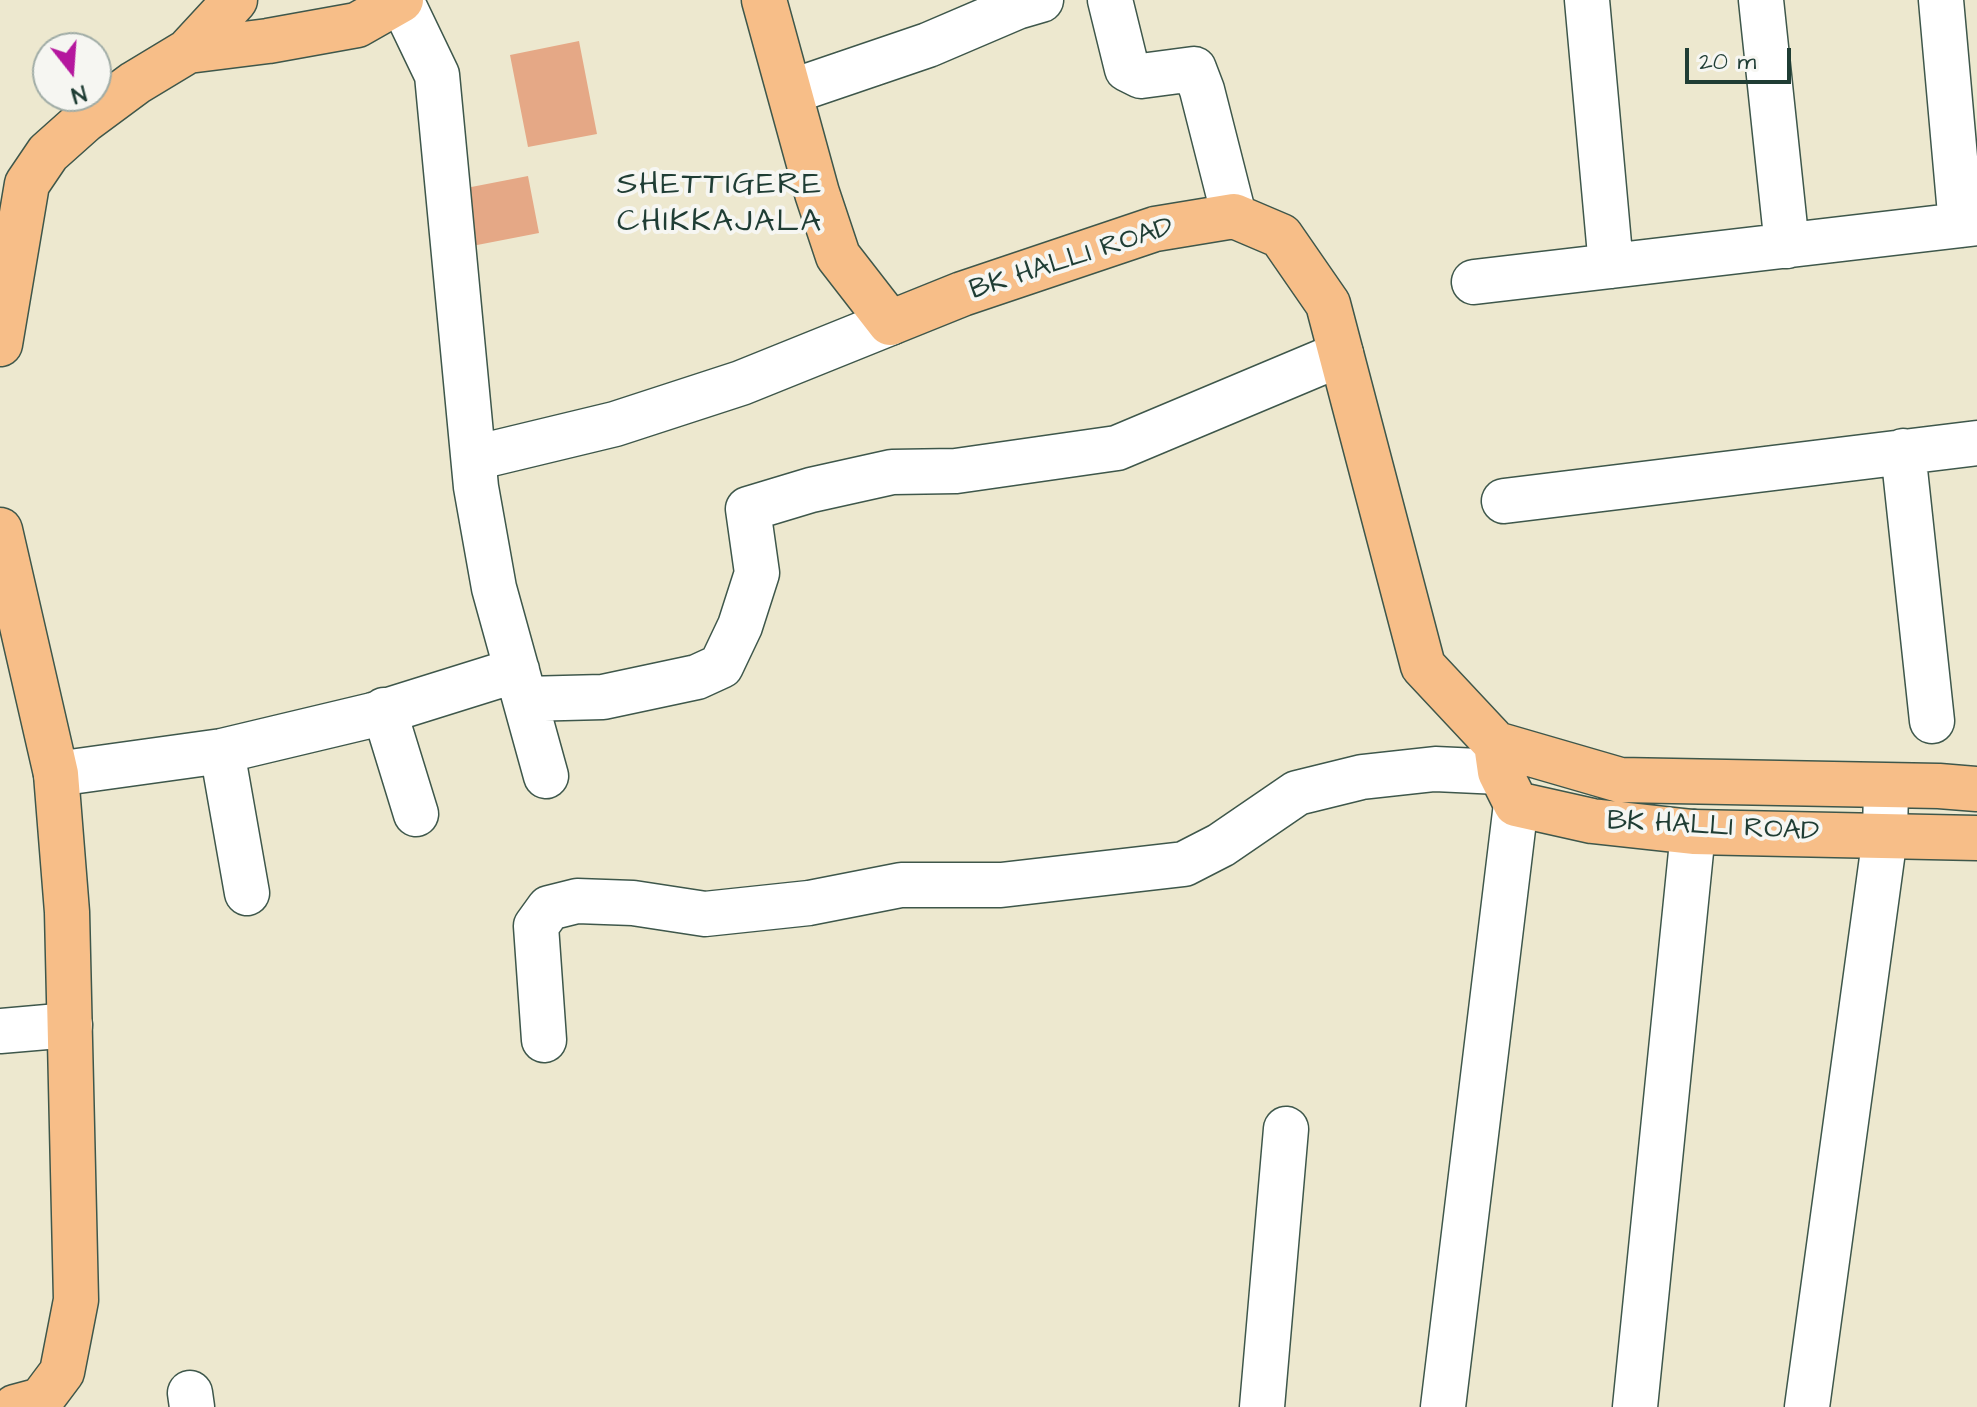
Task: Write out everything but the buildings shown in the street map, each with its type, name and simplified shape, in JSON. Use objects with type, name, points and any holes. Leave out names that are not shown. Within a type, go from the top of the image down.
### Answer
[{"type":"main road","points":[[0,344],[27,184],[48,153],[85,120],[135,83],[188,51],[235,0]]},
{"type":"main road","points":[[188,51],[357,25],[401,0]]},
{"type":"main road","points":[[764,0],[838,256],[890,323]]},
{"type":"main road","points":[[1234,216],[1281,236],[1328,304],[1423,666],[1504,773]]},
{"type":"main road","name":"BK HALLI ROAD","points":[[890,323],[962,294],[1155,229],[1234,216]]},
{"type":"main road","points":[[0,530],[56,774],[67,912],[76,1300],[62,1372],[41,1400],[15,1407]]},
{"type":"main road","name":"BK HALLI ROAD","points":[[1504,773],[1620,780],[1977,789]]},
{"type":"main road","name":"BK HALLI ROAD","points":[[1504,773],[1592,821],[1693,832],[1977,838]]},
{"type":"street","points":[[401,0],[437,75],[476,487],[494,588],[546,776]]},
{"type":"street","points":[[1110,0],[1127,69],[1141,76],[1194,69],[1234,216]]},
{"type":"street","points":[[1587,0],[1611,266]]},
{"type":"street","points":[[1761,0],[1787,246]]},
{"type":"street","points":[[1474,282],[1969,224],[1941,0]]},
{"type":"street","points":[[790,92],[928,45],[1025,2]]},
{"type":"street","points":[[474,458],[657,411],[741,383],[890,323]]},
{"type":"street","points":[[56,774],[222,751],[384,710],[521,685],[603,697],[697,677],[721,666],[740,626],[757,573],[748,509],[811,490],[892,472],[956,471],[1117,448],[1341,354]]},
{"type":"street","points":[[1504,501],[1977,443]]},
{"type":"street","points":[[1903,451],[1932,721]]},
{"type":"street","points":[[384,710],[416,814]]},
{"type":"street","points":[[222,751],[247,893]]},
{"type":"street","points":[[544,1040],[536,926],[549,908],[577,901],[633,903],[705,914],[809,903],[901,885],[1001,885],[1184,864],[1221,845],[1297,793],[1362,777],[1435,769],[1504,773],[1443,1407]]},
{"type":"street","points":[[1807,1407],[1885,836],[1886,787]]},
{"type":"street","points":[[1635,1407],[1693,832]]},
{"type":"street","points":[[0,1031],[70,1025]]},
{"type":"street","points":[[1262,1407],[1286,1129]]},
{"type":"district","name":"SHETTIGERE CHIKKAJALA","points":[[720,204]]}]
